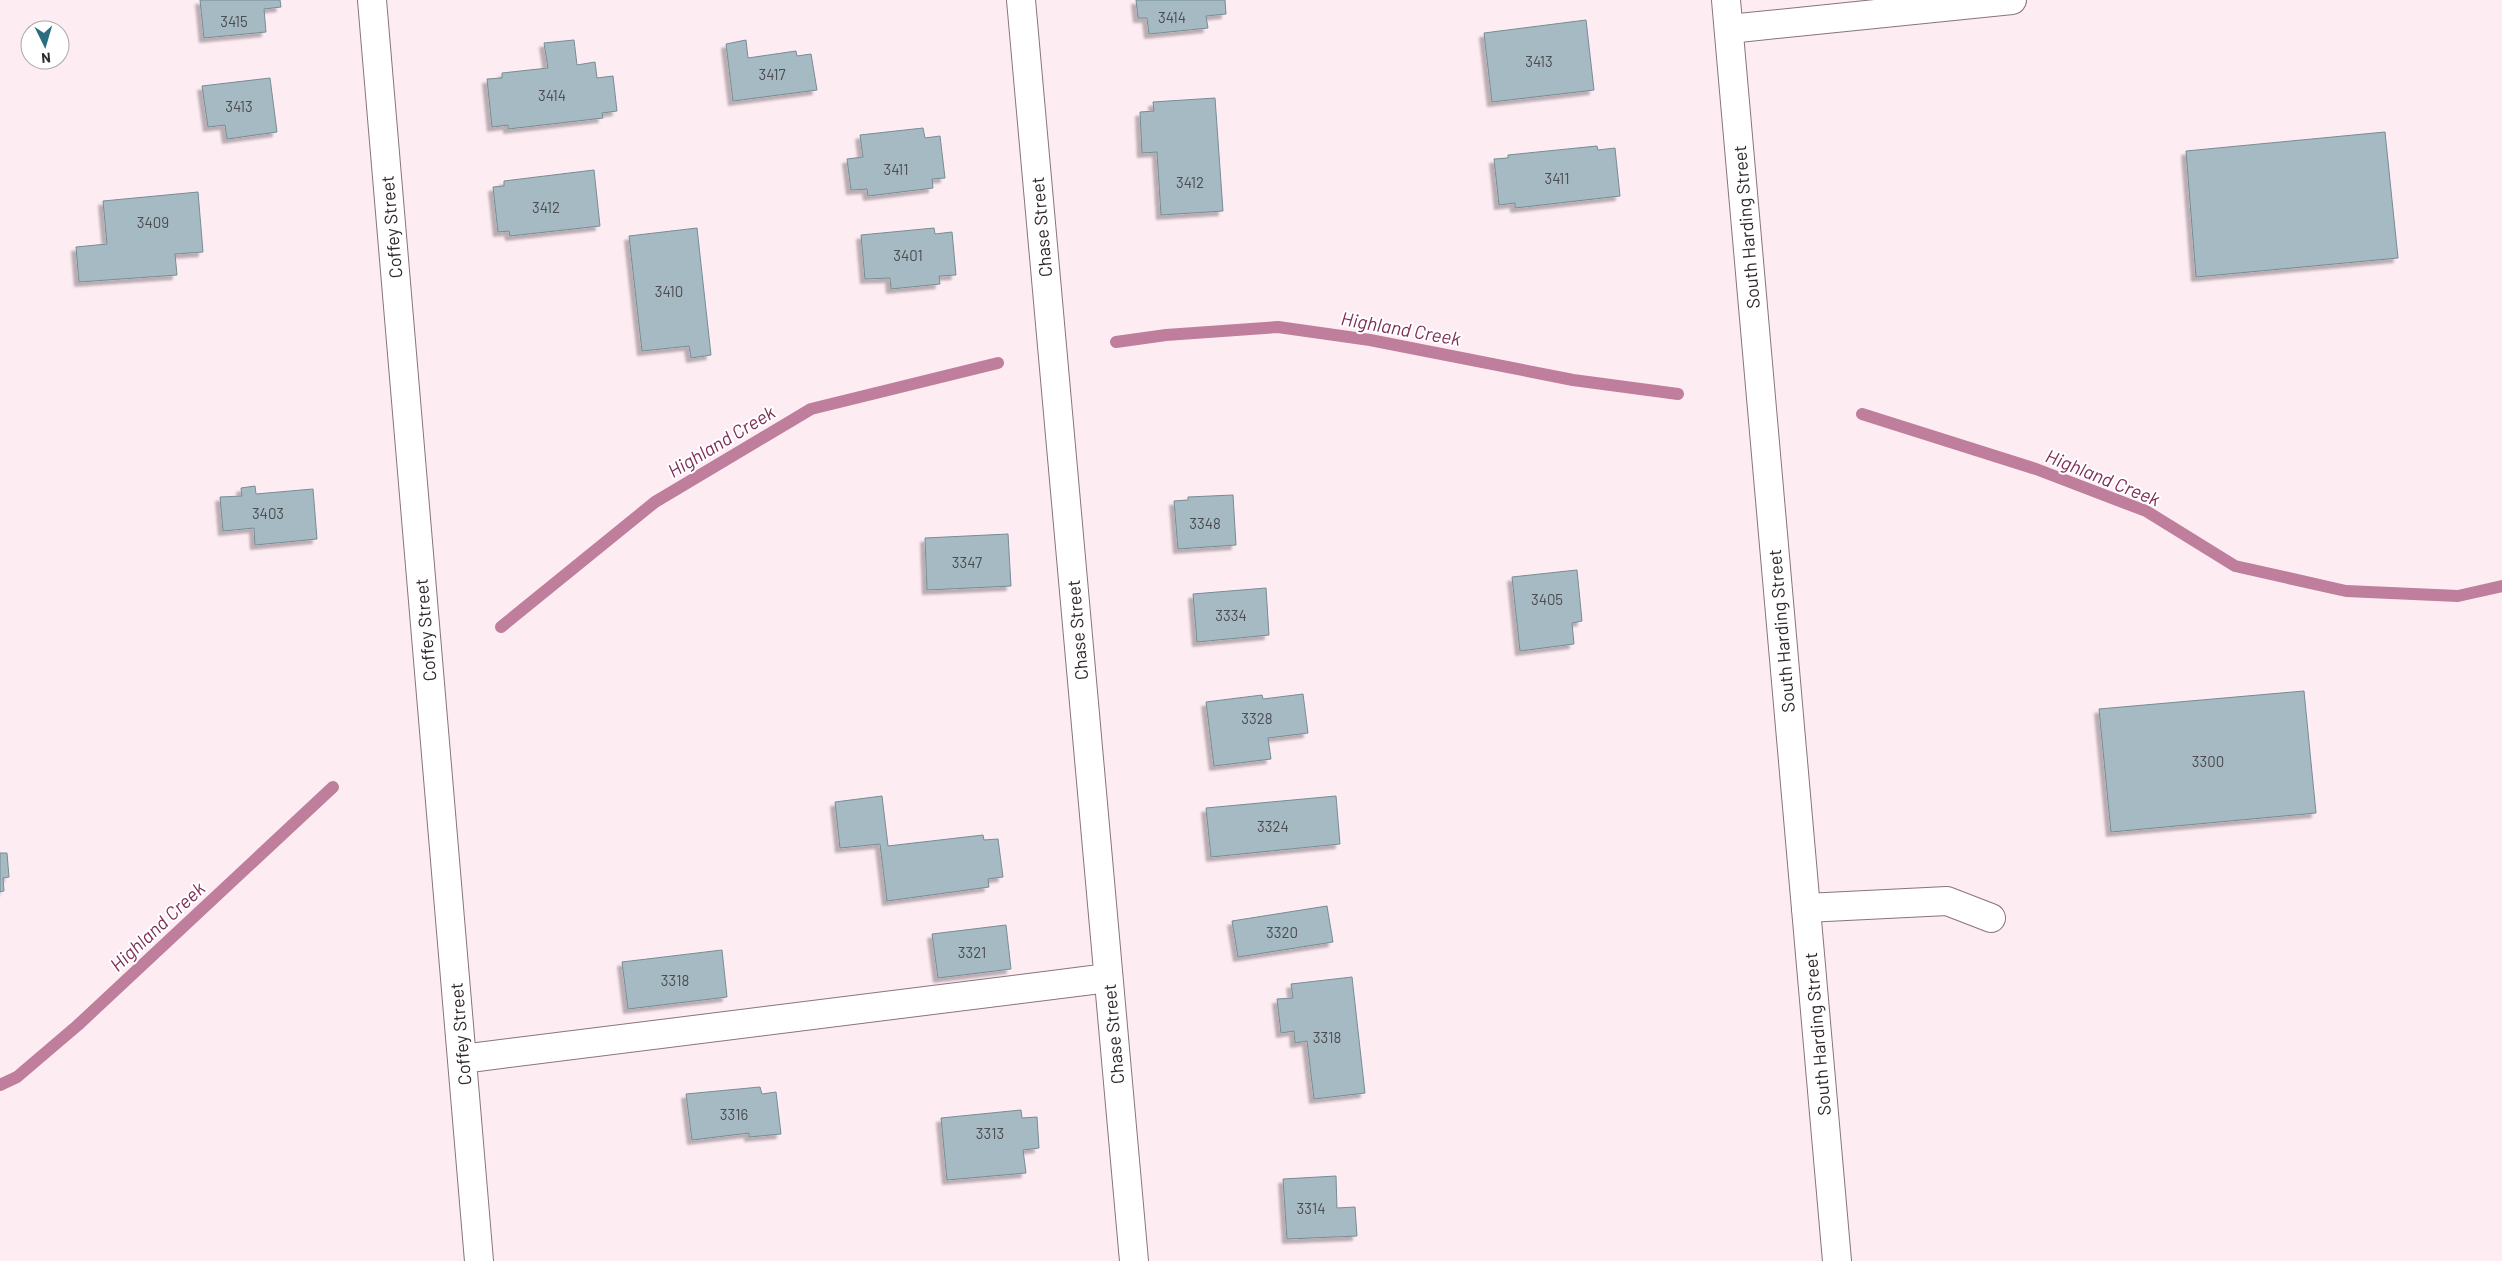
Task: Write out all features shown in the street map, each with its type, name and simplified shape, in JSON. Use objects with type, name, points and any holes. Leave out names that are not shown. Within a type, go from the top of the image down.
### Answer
[{"type":"street","name":"Coffey Street","points":[[372,0],[479,1261]]},
{"type":"street","name":"Chase Street","points":[[1021,0],[1134,1261]]},
{"type":"street","name":"South Harding Street","points":[[1726,0],[1837,1261]]},
{"type":"street","points":[[1728,30],[2012,0]]},
{"type":"street","points":[[1806,908],[1947,901],[1991,918]]},
{"type":"street","points":[[462,1059],[1108,978]]},
{"type":"building","points":[[200,0],[280,0],[281,7],[264,9],[266,32],[204,38]]},
{"type":"building","points":[[1136,0],[1225,0],[1226,14],[1206,16],[1208,28],[1149,34],[1147,18],[1138,18]]},
{"type":"building","points":[[1586,20],[1594,90],[1492,102],[1484,33]]},
{"type":"building","points":[[574,40],[577,65],[595,62],[597,78],[613,76],[617,111],[602,113],[603,118],[508,129],[508,125],[492,127],[487,79],[502,78],[502,73],[548,68],[544,43]]},
{"type":"building","points":[[746,40],[748,58],[796,51],[797,56],[811,54],[817,90],[733,101],[726,44]]},
{"type":"building","points":[[270,78],[277,132],[227,139],[225,125],[208,127],[202,86]]},
{"type":"building","points":[[1215,98],[1223,211],[1161,215],[1157,152],[1142,153],[1140,112],[1154,111],[1153,102]]},
{"type":"building","points":[[923,128],[925,138],[940,136],[945,178],[932,179],[933,188],[868,196],[867,189],[851,190],[847,159],[863,157],[860,135]]},
{"type":"building","points":[[2385,132],[2398,258],[2196,277],[2186,151]]},
{"type":"building","points":[[1597,146],[1598,150],[1615,148],[1620,196],[1515,208],[1515,203],[1499,205],[1494,159],[1508,158],[1508,155]]},
{"type":"building","points":[[594,170],[600,226],[510,236],[509,231],[498,232],[493,187],[504,186],[504,181]]},
{"type":"building","points":[[198,192],[203,252],[175,254],[177,275],[79,282],[76,247],[107,244],[103,201]]},
{"type":"building","points":[[697,228],[711,355],[691,358],[689,346],[642,351],[629,236]]},
{"type":"building","points":[[934,228],[935,234],[952,232],[956,275],[939,276],[940,284],[891,289],[890,278],[865,279],[861,235]]},
{"type":"building","points":[[255,486],[256,494],[313,489],[317,539],[255,545],[254,528],[223,531],[220,497],[242,496],[241,488]]},
{"type":"building","points":[[1233,495],[1236,545],[1178,549],[1174,501],[1188,500],[1188,497]]},
{"type":"building","points":[[1008,534],[1011,586],[927,590],[925,538]]},
{"type":"building","points":[[1577,570],[1582,621],[1572,623],[1574,644],[1520,651],[1512,577]]},
{"type":"building","points":[[1266,588],[1269,635],[1197,642],[1193,594]]},
{"type":"building","points":[[2304,691],[2316,813],[2111,832],[2099,709]]},
{"type":"building","points":[[1303,694],[1308,733],[1268,738],[1271,759],[1214,766],[1206,702],[1262,695],[1263,699]]},
{"type":"building","points":[[882,796],[888,846],[983,835],[984,840],[998,839],[1003,877],[988,879],[989,887],[887,901],[880,844],[840,848],[835,802]]},
{"type":"building","points":[[1336,796],[1340,844],[1211,857],[1206,808]]},
{"type":"building","points":[[0,853],[7,853],[9,877],[3,878],[4,891],[0,892]]},
{"type":"building","points":[[1327,906],[1333,942],[1238,957],[1232,921]]},
{"type":"building","points":[[1006,925],[1011,969],[938,978],[932,934]]},
{"type":"building","points":[[722,950],[727,997],[628,1009],[622,962]]},
{"type":"building","points":[[1352,977],[1365,1093],[1314,1099],[1307,1041],[1295,1043],[1294,1031],[1281,1033],[1277,999],[1293,998],[1291,984]]},
{"type":"building","points":[[760,1087],[762,1094],[776,1092],[781,1134],[749,1137],[749,1133],[692,1140],[686,1094]]},
{"type":"building","points":[[1021,1110],[1022,1118],[1037,1117],[1039,1148],[1023,1150],[1026,1173],[947,1180],[941,1118]]},
{"type":"building","points":[[1336,1176],[1337,1208],[1355,1207],[1357,1236],[1287,1239],[1283,1179]]},
{"type":"waterway","name":"Highland Creek","points":[[1116,342],[1166,335],[1278,327],[1370,340],[1573,380],[1678,394]]},
{"type":"waterway","name":"Highland Creek","points":[[501,627],[655,502],[811,409],[998,363]]},
{"type":"waterway","name":"Highland Creek","points":[[1862,414],[2036,469],[2146,511],[2235,566],[2346,591],[2458,596],[2502,586]]},
{"type":"waterway","name":"Highland Creek","points":[[0,1085],[17,1077],[78,1025],[333,787]]}]
